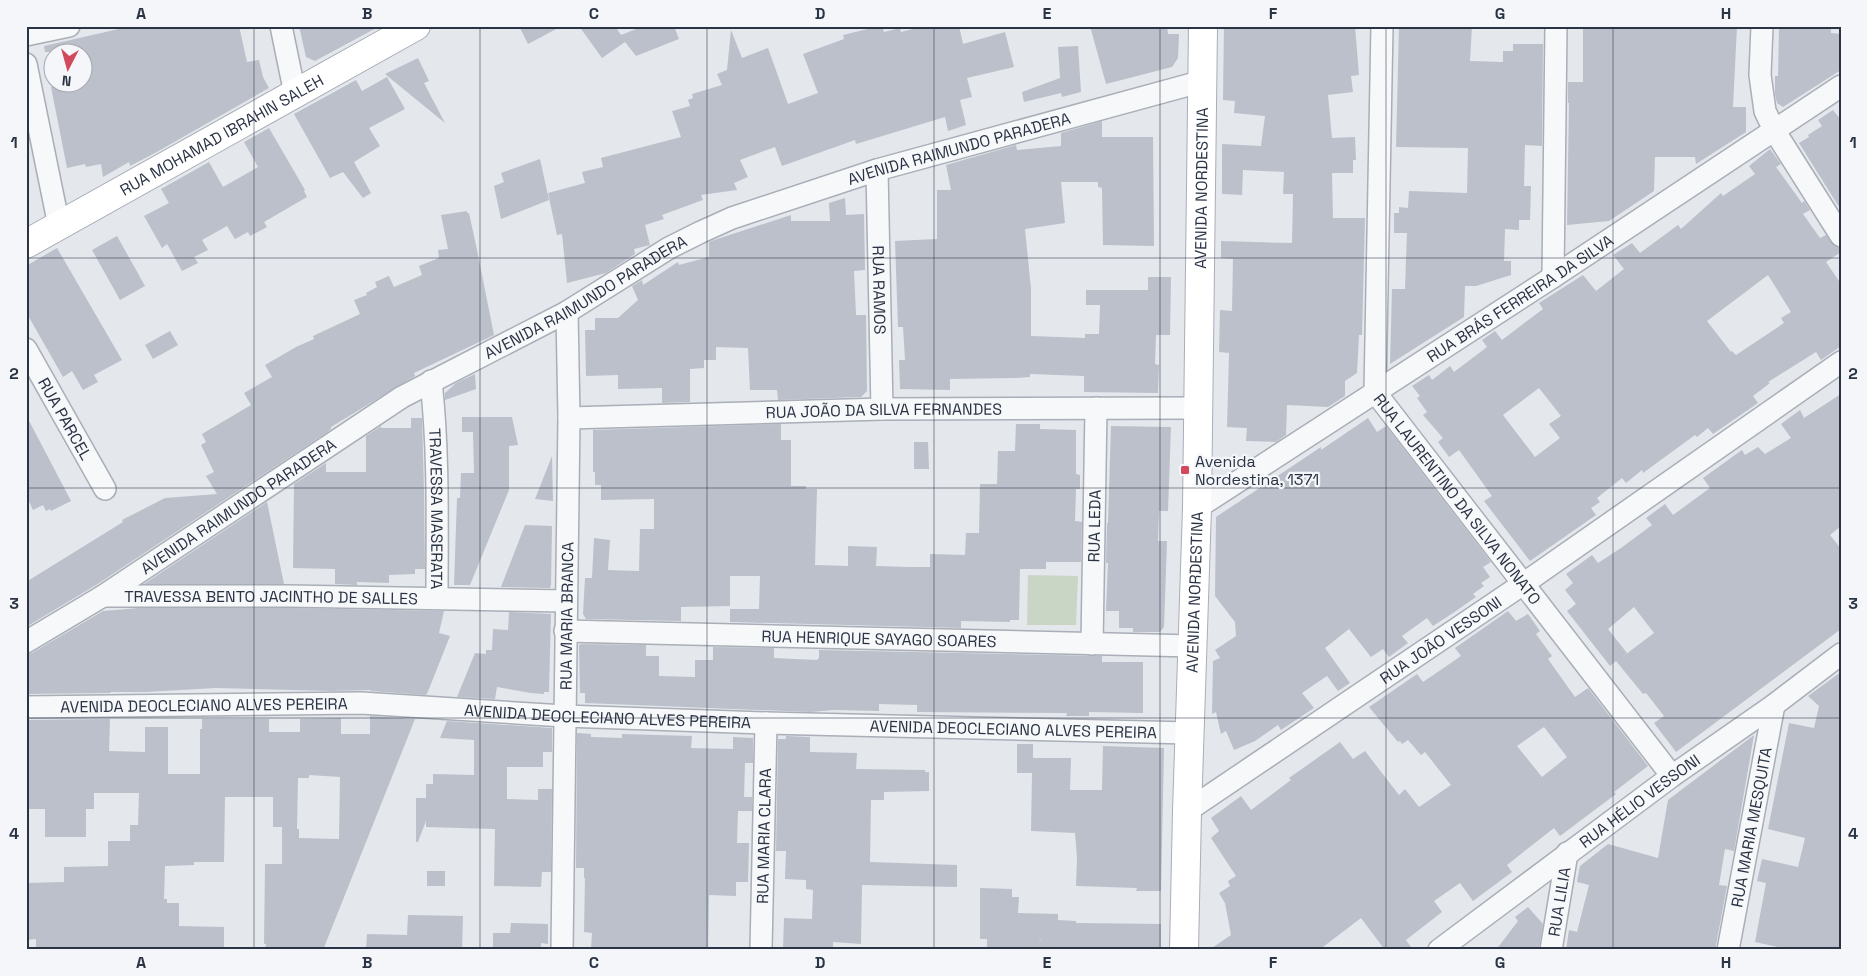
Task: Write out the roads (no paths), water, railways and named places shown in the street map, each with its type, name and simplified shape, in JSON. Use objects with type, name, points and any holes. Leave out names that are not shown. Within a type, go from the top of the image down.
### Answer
[{"type":"main road","name":"RUA MOHAMAD IBRAHIN SALEH","points":[[26,244],[416,26]]},
{"type":"main road","name":"AVENIDA NORDESTINA","points":[[1184,950],[1197,508],[1203,26]]},
{"type":"street","points":[[26,35],[69,26]]},
{"type":"street","points":[[281,26],[295,94]]},
{"type":"street","name":"RUA LAURENTINO DA SILVA NONATO","points":[[1382,26],[1375,392],[1672,776]]},
{"type":"street","points":[[1553,277],[1556,26]]},
{"type":"street","points":[[1762,26],[1760,75],[1765,111],[1774,130],[1841,236]]},
{"type":"street","points":[[26,64],[59,226]]},
{"type":"street","name":"AVENIDA RAIMUNDO PARADERA","points":[[26,642],[103,596],[402,397],[567,312],[669,248],[701,232],[732,218],[877,170],[1202,81]]},
{"type":"street","name":"RUA BRÁS FERREIRA DA SILVA","points":[[1197,508],[1553,277],[1841,86]]},
{"type":"street","name":"RUA RAMOS","points":[[877,170],[882,410]]},
{"type":"street","name":"RUA MARIA BRANCA","points":[[562,950],[569,418],[567,312]]},
{"type":"street","name":"RUA PARCEL","points":[[26,350],[105,489]]},
{"type":"street","name":"RUA JOÃO VESSONI","points":[[1187,811],[1523,584],[1841,362]]},
{"type":"street","name":"TRAVESSA MASERATA","points":[[431,381],[435,414],[437,469],[438,598],[566,601]]},
{"type":"street","name":"RUA LEDA","points":[[1092,644],[1096,408]]},
{"type":"street","name":"RUA JOÃO DA SILVA FERNANDES","points":[[569,418],[882,410],[1198,408]]},
{"type":"street","name":"TRAVESSA BENTO JACINTHO DE SALLES","points":[[103,596],[438,598]]},
{"type":"street","name":"RUA HENRIQUE SAYAGO SOARES","points":[[565,631],[1193,646]]},
{"type":"street","name":"RUA HÉLIO VESSONI","points":[[1439,950],[1567,853],[1672,776],[1774,705],[1841,654]]},
{"type":"street","name":"AVENIDA DEOCLECIANO ALVES PEREIRA","points":[[26,706],[361,703],[564,716],[766,723],[1190,733]]},
{"type":"street","name":"RUA MARIA MESQUITA","points":[[1728,950],[1774,705]]},
{"type":"street","name":"RUA MARIA CLARA","points":[[760,950],[766,723]]},
{"type":"street","name":"RUA LILIA","points":[[1551,950],[1567,853]]},
{"type":"place","name":"Avenida Nordestina, 1371","points":[[1185,470]]}]
